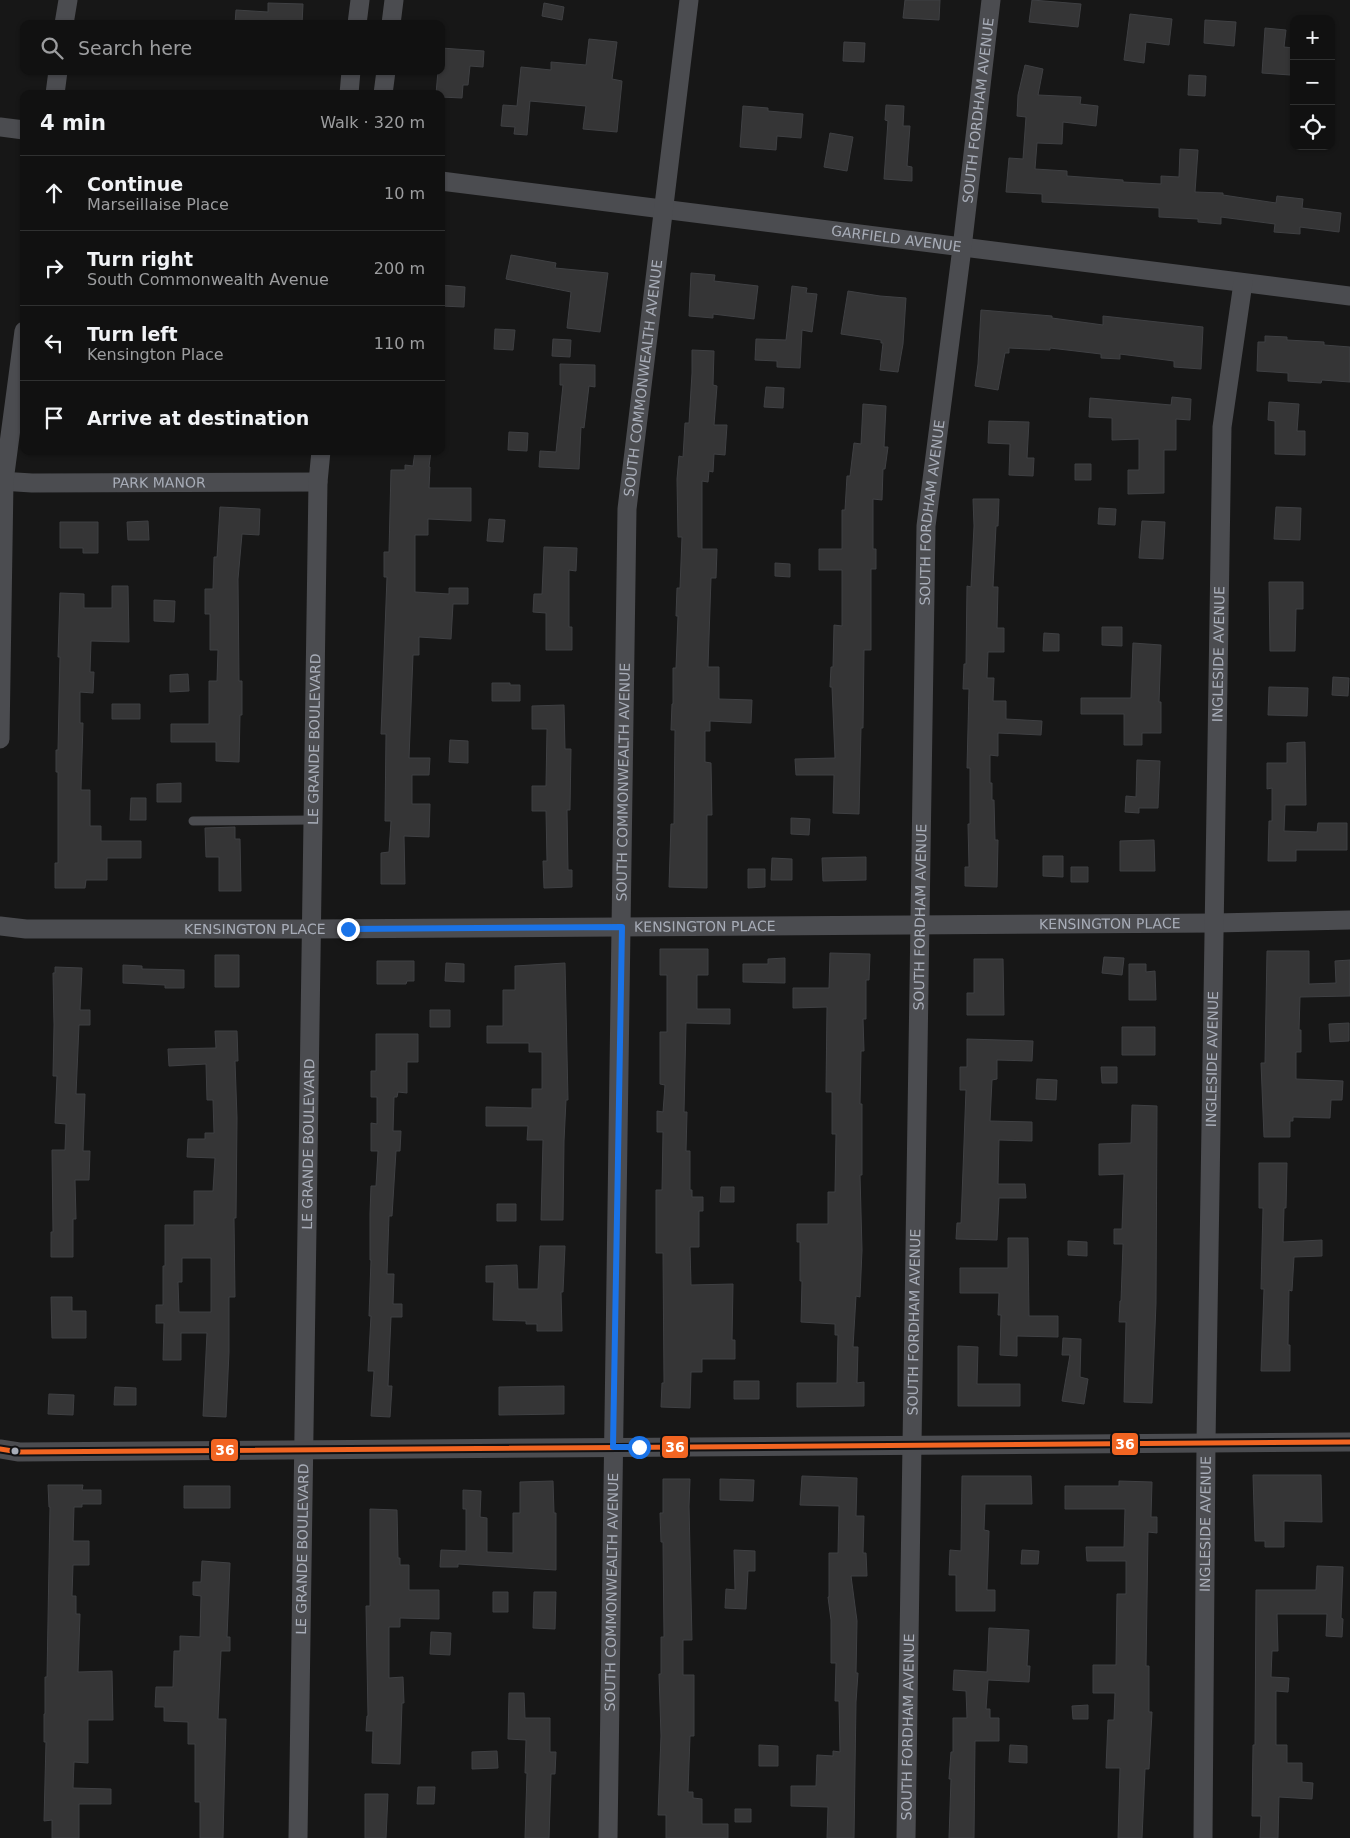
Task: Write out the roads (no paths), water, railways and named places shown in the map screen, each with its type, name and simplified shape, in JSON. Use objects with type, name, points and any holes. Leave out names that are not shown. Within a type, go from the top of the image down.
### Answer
[{"type":"street","points":[[65,20],[68,0]]},
{"type":"street","points":[[358,20],[360,0]]},
{"type":"street","points":[[392,20],[394,0]]},
{"type":"street","name":"SOUTH COMMONWEALTH AVENUE","points":[[608,1838],[627,509],[689,0]]},
{"type":"street","name":"SOUTH FORDHAM AVENUE","points":[[906,1838],[926,526],[992,0]]},
{"type":"street","points":[[56,90],[57,75]]},
{"type":"street","points":[[349,90],[351,75]]},
{"type":"street","points":[[384,90],[385,75]]},
{"type":"street","points":[[0,127],[20,130]]},
{"type":"street","name":"GARFIELD AVENUE","points":[[445,182],[1350,296]]},
{"type":"street","name":"INGLESIDE AVENUE","points":[[1203,1838],[1206,1442],[1222,427],[1243,282]]},
{"type":"street","points":[[0,739],[2,481],[20,358]]},
{"type":"street","name":"LE GRANDE BOULEVARD","points":[[298,1838],[318,482],[321,455]]},
{"type":"street","name":"PARK MANOR","points":[[2,481],[32,483],[318,482]]},
{"type":"street","name":"KENSINGTON PLACE","points":[[0,926],[26,929],[311,929],[1215,923],[1350,920]]},
{"type":"street","points":[[0,1449],[19,1452],[1350,1442]]},
{"type":"lane","points":[[193,821],[313,820]]}]
